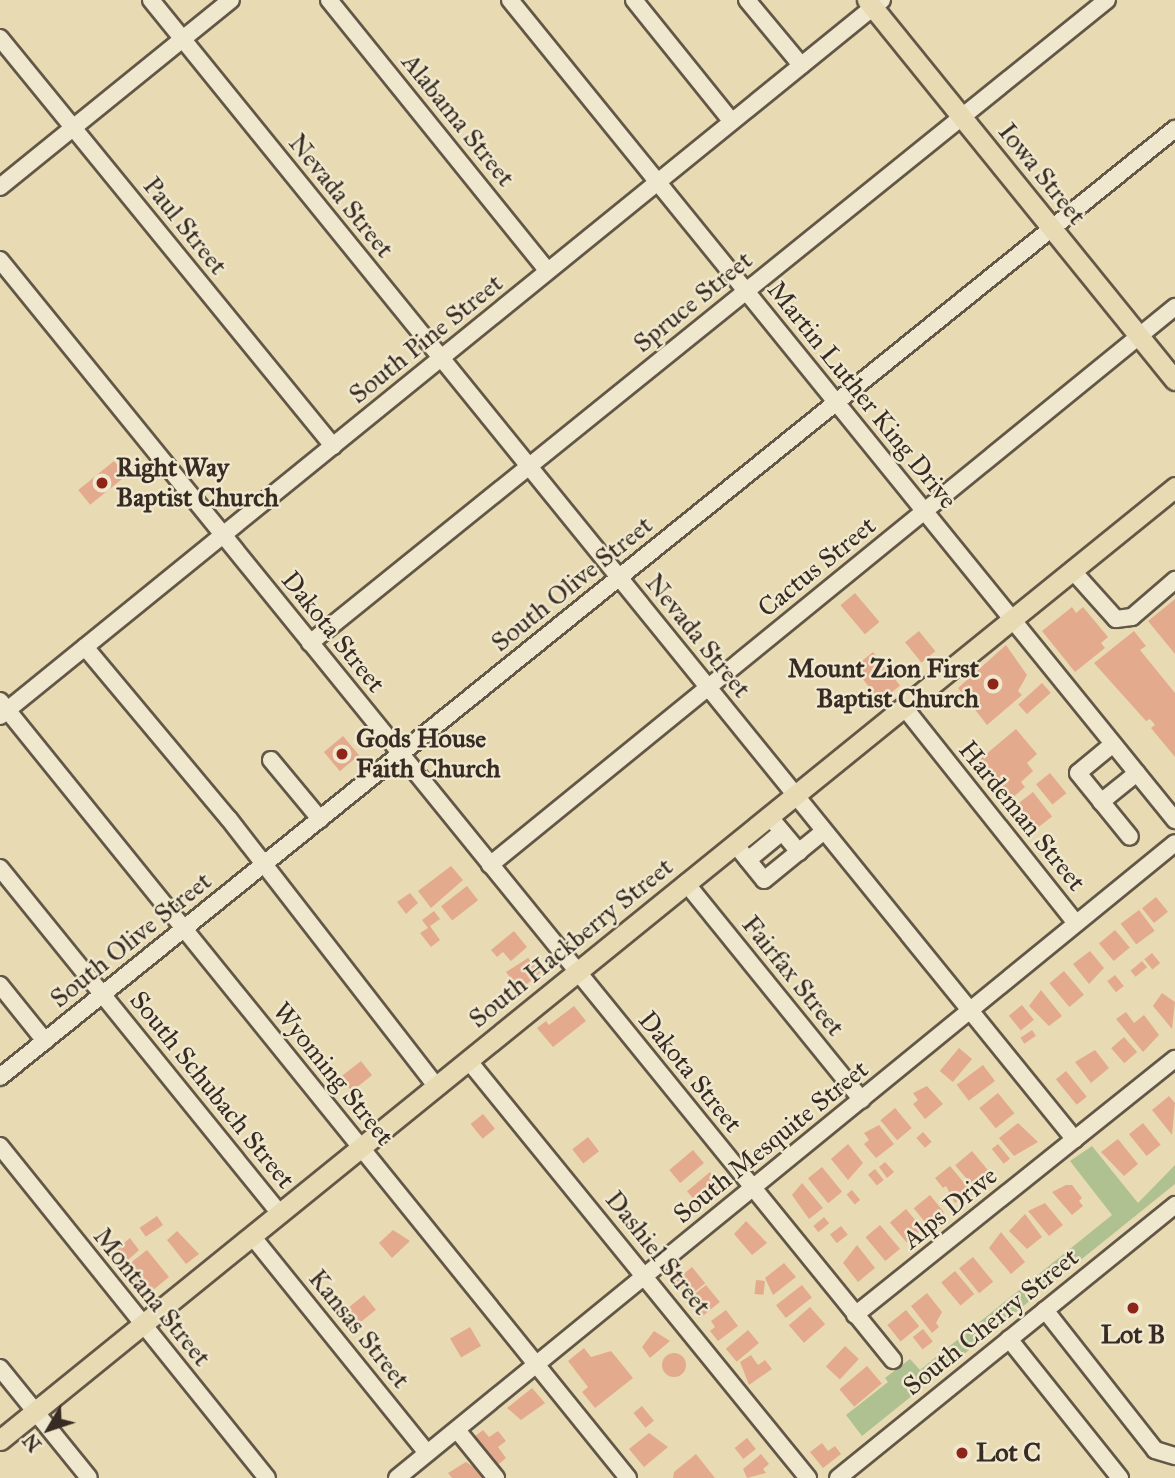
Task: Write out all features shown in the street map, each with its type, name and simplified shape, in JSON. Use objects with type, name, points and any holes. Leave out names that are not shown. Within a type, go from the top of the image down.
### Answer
[{"type":"main road","name":"Iowa Street","points":[[874,2],[962,117],[1175,380]]},
{"type":"main road","name":"South Hackberry Street","points":[[0,1440],[1072,570],[1173,492]]},
{"type":"street","name":"Nevada Street","points":[[151,0],[1075,1140]]},
{"type":"street","points":[[0,187],[231,0]]},
{"type":"street","name":"Alabama Street","points":[[329,0],[548,271]]},
{"type":"street","name":"Martin Luther King Drive","points":[[510,0],[1175,820]]},
{"type":"street","points":[[634,0],[732,122]]},
{"type":"street","points":[[747,0],[802,65]]},
{"type":"street","name":"Spruce Street","points":[[310,643],[1107,0]]},
{"type":"street","name":"South Pine Street","points":[[2,709],[85,647],[802,65],[874,2]]},
{"type":"street","name":"Paul Street","points":[[0,38],[332,446]]},
{"type":"street","name":"South Olive Street","points":[[0,1077],[1175,129]]},
{"type":"street","name":"Dakota Street","points":[[0,260],[892,1360]]},
{"type":"street","name":"Cactus Street","points":[[490,865],[1175,307]]},
{"type":"street","points":[[1072,570],[1116,619],[1132,617],[1175,580]]},
{"type":"street","points":[[85,647],[229,819],[262,866],[436,1086]]},
{"type":"street","name":"Hardeman Street","points":[[904,707],[1076,923]]},
{"type":"street","name":"Wyoming Street","points":[[2,709],[184,929],[628,1478]]},
{"type":"street","points":[[1113,744],[1078,774],[1130,837]]},
{"type":"street","points":[[271,760],[320,819]]},
{"type":"street","points":[[1101,802],[1137,773]]},
{"type":"street","points":[[769,816],[799,852]]},
{"type":"street","points":[[735,844],[764,880],[824,831]]},
{"type":"street","points":[[748,860],[782,832]]},
{"type":"street","name":"South Mesquite Street","points":[[400,1477],[1175,843]]},
{"type":"street","name":"South Schubach Street","points":[[0,868],[279,1213]]},
{"type":"street","name":"Fairfax Street","points":[[686,883],[862,1100]]},
{"type":"street","points":[[0,985],[45,1041]]},
{"type":"street","name":"Alps Drive","points":[[855,1315],[1175,1059]]},
{"type":"street","name":"Dashiel Street","points":[[468,1060],[808,1478]]},
{"type":"street","name":"Montana Street","points":[[0,1146],[267,1478]]},
{"type":"street","name":"South Cherry Street","points":[[838,1478],[1175,1205]]},
{"type":"street","name":"Kansas Street","points":[[251,1236],[427,1454]]},
{"type":"street","points":[[1045,1310],[1155,1450],[1175,1456]]},
{"type":"street","points":[[1009,1339],[1120,1478]]},
{"type":"street","points":[[0,1368],[89,1478]]},
{"type":"street","points":[[457,1430],[496,1478]]},
{"type":"green space","points":[[1092,1146],[1138,1203],[1175,1165],[1175,1184],[862,1436],[846,1415],[888,1382],[885,1378],[910,1359],[920,1370],[1112,1215],[1070,1161]]},
{"type":"building","name":"Right Way Baptist Church","points":[[114,461],[126,476],[90,505],[78,490]]},
{"type":"building","points":[[855,593],[879,622],[865,634],[840,605]]},
{"type":"building","points":[[1175,599],[1175,654],[1148,621]]},
{"type":"building","points":[[1072,607],[1076,613],[1083,607],[1108,637],[1101,643],[1105,648],[1075,672],[1042,631]]},
{"type":"building","points":[[919,631],[935,651],[921,663],[905,642]]},
{"type":"building","points":[[1134,631],[1146,646],[1140,650],[1175,693],[1175,757],[1151,728],[1155,725],[1150,719],[1146,721],[1094,663]]},
{"type":"building","name":"Mount Zion First Baptist Church","points":[[1006,645],[1027,675],[1018,691],[1022,695],[987,725],[958,688]]},
{"type":"building","points":[[873,652],[900,685],[881,701],[854,668]]},
{"type":"building","points":[[1042,683],[1051,693],[1027,714],[1018,704]]},
{"type":"building","points":[[1016,729],[1037,754],[1027,763],[1033,771],[1021,782],[1025,787],[1011,799],[979,760]]},
{"type":"building","name":"Gods House Faith Church","points":[[343,736],[359,755],[340,771],[324,752]]},
{"type":"building","points":[[1050,773],[1066,793],[1052,805],[1036,784]]},
{"type":"building","points":[[1033,792],[1052,816],[1035,830],[1016,806]]},
{"type":"building","points":[[451,866],[463,880],[431,908],[418,891]]},
{"type":"building","points":[[467,886],[478,900],[452,921],[441,906]]},
{"type":"building","points":[[410,893],[418,903],[406,914],[397,902]]},
{"type":"building","points":[[1156,897],[1168,912],[1154,923],[1142,908]]},
{"type":"building","points":[[1139,910],[1155,931],[1136,945],[1121,924]]},
{"type":"building","points":[[434,911],[440,919],[430,926],[440,940],[431,947],[420,933],[428,928],[422,920]]},
{"type":"building","points":[[1115,930],[1130,948],[1114,961],[1099,943]]},
{"type":"building","points":[[514,931],[527,947],[511,961],[503,952],[497,957],[491,950]]},
{"type":"building","points":[[1090,951],[1104,968],[1089,984],[1073,964]]},
{"type":"building","points":[[1152,953],[1160,963],[1152,969],[1144,959]]},
{"type":"building","points":[[528,958],[541,972],[520,990],[506,972]]},
{"type":"building","points":[[1142,961],[1147,967],[1136,977],[1131,971]]},
{"type":"building","points":[[1064,971],[1084,995],[1069,1007],[1049,983]]},
{"type":"building","points":[[1115,975],[1124,986],[1116,992],[1107,981]]},
{"type":"building","points":[[1041,990],[1062,1016],[1049,1026],[1029,1006]]},
{"type":"building","points":[[1162,993],[1175,1002],[1172,1029],[1153,1006]]},
{"type":"building","points":[[1022,1005],[1034,1020],[1021,1030],[1009,1016]]},
{"type":"building","points":[[574,1006],[586,1021],[553,1047],[537,1028],[546,1021],[549,1025]]},
{"type":"building","points":[[1126,1012],[1134,1023],[1144,1015],[1159,1035],[1143,1052],[1116,1019]]},
{"type":"building","points":[[1032,1030],[1036,1036],[1024,1044],[1020,1038]]},
{"type":"building","points":[[1124,1037],[1137,1052],[1124,1063],[1111,1048]]},
{"type":"building","points":[[959,1048],[972,1059],[953,1082],[940,1071]]},
{"type":"building","points":[[1095,1050],[1109,1068],[1091,1083],[1075,1062]]},
{"type":"building","points":[[361,1061],[372,1075],[352,1091],[341,1077]]},
{"type":"building","points":[[983,1065],[995,1081],[969,1101],[957,1085]]},
{"type":"building","points":[[1066,1071],[1087,1097],[1077,1105],[1056,1079]]},
{"type":"building","points":[[927,1086],[943,1104],[925,1119],[913,1104],[918,1100],[913,1093]]},
{"type":"building","points":[[998,1093],[1014,1113],[996,1128],[979,1108]]},
{"type":"building","points":[[1169,1096],[1175,1103],[1172,1135],[1152,1110]]},
{"type":"building","points":[[895,1108],[912,1128],[897,1140],[880,1120]]},
{"type":"building","points":[[483,1114],[495,1129],[483,1139],[471,1124]]},
{"type":"building","points":[[1018,1123],[1038,1142],[1014,1156],[999,1138]]},
{"type":"building","points":[[1143,1123],[1161,1145],[1147,1156],[1129,1134]]},
{"type":"building","points":[[879,1125],[894,1144],[876,1158],[864,1144],[869,1140],[864,1133]]},
{"type":"building","points":[[923,1132],[932,1142],[925,1148],[916,1138]]},
{"type":"building","points":[[588,1137],[599,1151],[583,1163],[572,1149]]},
{"type":"building","points":[[1118,1139],[1138,1164],[1124,1176],[1101,1152]]},
{"type":"building","points":[[848,1144],[863,1163],[848,1180],[831,1159]]},
{"type":"building","points":[[998,1144],[1010,1159],[1004,1164],[992,1149]]},
{"type":"building","points":[[693,1150],[704,1163],[680,1183],[669,1170]]},
{"type":"building","points":[[972,1151],[991,1174],[974,1188],[955,1165]]},
{"type":"building","points":[[885,1162],[894,1172],[887,1178],[879,1167]]},
{"type":"building","points":[[950,1166],[970,1190],[955,1203],[946,1186],[943,1188],[935,1178]]},
{"type":"building","points":[[822,1167],[842,1192],[828,1203],[808,1178]]},
{"type":"building","points":[[875,1169],[884,1180],[877,1186],[868,1175]]},
{"type":"building","points":[[710,1172],[721,1185],[698,1204],[687,1191]]},
{"type":"building","points":[[802,1183],[823,1208],[809,1219],[792,1195]]},
{"type":"building","points":[[1072,1185],[1082,1198],[1079,1201],[1083,1206],[1072,1215],[1052,1192]]},
{"type":"building","points":[[852,1190],[860,1200],[855,1205],[847,1194]]},
{"type":"building","points":[[930,1195],[944,1212],[928,1225],[914,1208]]},
{"type":"building","points":[[1045,1203],[1063,1225],[1049,1236],[1028,1211]]},
{"type":"building","points":[[906,1209],[923,1229],[907,1242],[890,1222]]},
{"type":"building","points":[[1025,1214],[1042,1237],[1027,1249],[1009,1231]]},
{"type":"building","points":[[157,1216],[163,1225],[146,1237],[140,1228]]},
{"type":"building","points":[[824,1217],[829,1223],[818,1232],[813,1226]]},
{"type":"building","points":[[746,1221],[767,1243],[752,1255],[734,1234]]},
{"type":"building","points":[[880,1225],[900,1249],[885,1261],[865,1237]]},
{"type":"building","points":[[841,1226],[848,1235],[837,1243],[830,1235]]},
{"type":"building","points":[[393,1230],[410,1241],[392,1258],[379,1243]]},
{"type":"building","points":[[177,1231],[199,1254],[186,1264],[167,1240]]},
{"type":"building","points":[[1001,1232],[1025,1262],[1011,1274],[989,1248]]},
{"type":"building","points":[[130,1238],[139,1250],[128,1260],[115,1250]]},
{"type":"building","points":[[857,1245],[875,1268],[858,1282],[843,1263]]},
{"type":"building","points":[[147,1250],[169,1277],[147,1295],[129,1274],[134,1269],[129,1264]]},
{"type":"building","points":[[973,1257],[993,1282],[979,1293],[959,1268]]},
{"type":"building","points":[[784,1263],[796,1277],[773,1295],[765,1278]]},
{"type":"building","points":[[692,1267],[705,1283],[686,1299],[673,1283]]},
{"type":"building","points":[[955,1271],[974,1294],[960,1306],[941,1283]]},
{"type":"building","points":[[756,1280],[765,1281],[763,1295],[755,1294]]},
{"type":"building","points":[[706,1285],[720,1302],[700,1318],[686,1301]]},
{"type":"building","points":[[802,1285],[812,1298],[786,1318],[776,1305]]},
{"type":"building","points":[[927,1293],[942,1312],[936,1323],[939,1327],[932,1333],[911,1306]]},
{"type":"building","points":[[364,1295],[376,1310],[357,1325],[345,1311]]},
{"type":"building","points":[[810,1307],[825,1324],[804,1343],[789,1325]]},
{"type":"building","points":[[726,1310],[738,1326],[718,1341],[710,1331],[715,1327],[711,1321]]},
{"type":"building","points":[[906,1310],[919,1326],[901,1341],[887,1325]]},
{"type":"building","points":[[470,1327],[481,1346],[461,1358],[450,1338]]},
{"type":"building","points":[[923,1329],[933,1342],[923,1350],[913,1337]]},
{"type":"building","points":[[748,1330],[759,1343],[737,1362],[726,1349]]},
{"type":"building","points":[[654,1331],[670,1341],[650,1358],[642,1347]]},
{"type":"building","points":[[845,1346],[859,1359],[840,1379],[826,1366]]},
{"type":"building","points":[[584,1348],[591,1357],[611,1351],[633,1378],[595,1408],[582,1392],[588,1387],[568,1361]]},
{"type":"building","points":[[674,1353],[683,1356],[686,1365],[683,1374],[674,1377],[665,1374],[662,1365],[665,1356]]},
{"type":"building","points":[[751,1355],[758,1365],[765,1360],[772,1369],[749,1385],[740,1362]]},
{"type":"building","points":[[867,1366],[882,1384],[854,1407],[839,1389]]},
{"type":"building","points":[[532,1388],[545,1403],[521,1420],[507,1408]]},
{"type":"building","points":[[642,1406],[654,1421],[645,1428],[633,1413]]},
{"type":"building","points":[[483,1430],[489,1437],[498,1431],[506,1441],[498,1447],[506,1458],[493,1469],[470,1440]]},
{"type":"building","points":[[649,1433],[668,1447],[644,1467],[629,1449]]},
{"type":"building","points":[[747,1438],[756,1449],[743,1459],[735,1448]]},
{"type":"building","points":[[822,1443],[828,1451],[835,1446],[841,1454],[823,1468],[810,1452]]},
{"type":"building","points":[[696,1454],[715,1478],[673,1478],[674,1472]]},
{"type":"building","points":[[761,1454],[769,1464],[763,1469],[766,1473],[747,1478],[743,1469]]},
{"type":"building","points":[[466,1462],[485,1478],[452,1478],[448,1473]]},
{"type":"place","name":"Right Way Baptist Church","points":[[102,483]]},
{"type":"place","name":"Mount Zion First Baptist Church","points":[[993,684]]},
{"type":"place","name":"Gods House Faith Church","points":[[342,754]]},
{"type":"place","name":"Lot B","points":[[1133,1308]]},
{"type":"place","name":"Lot C","points":[[962,1453]]}]
